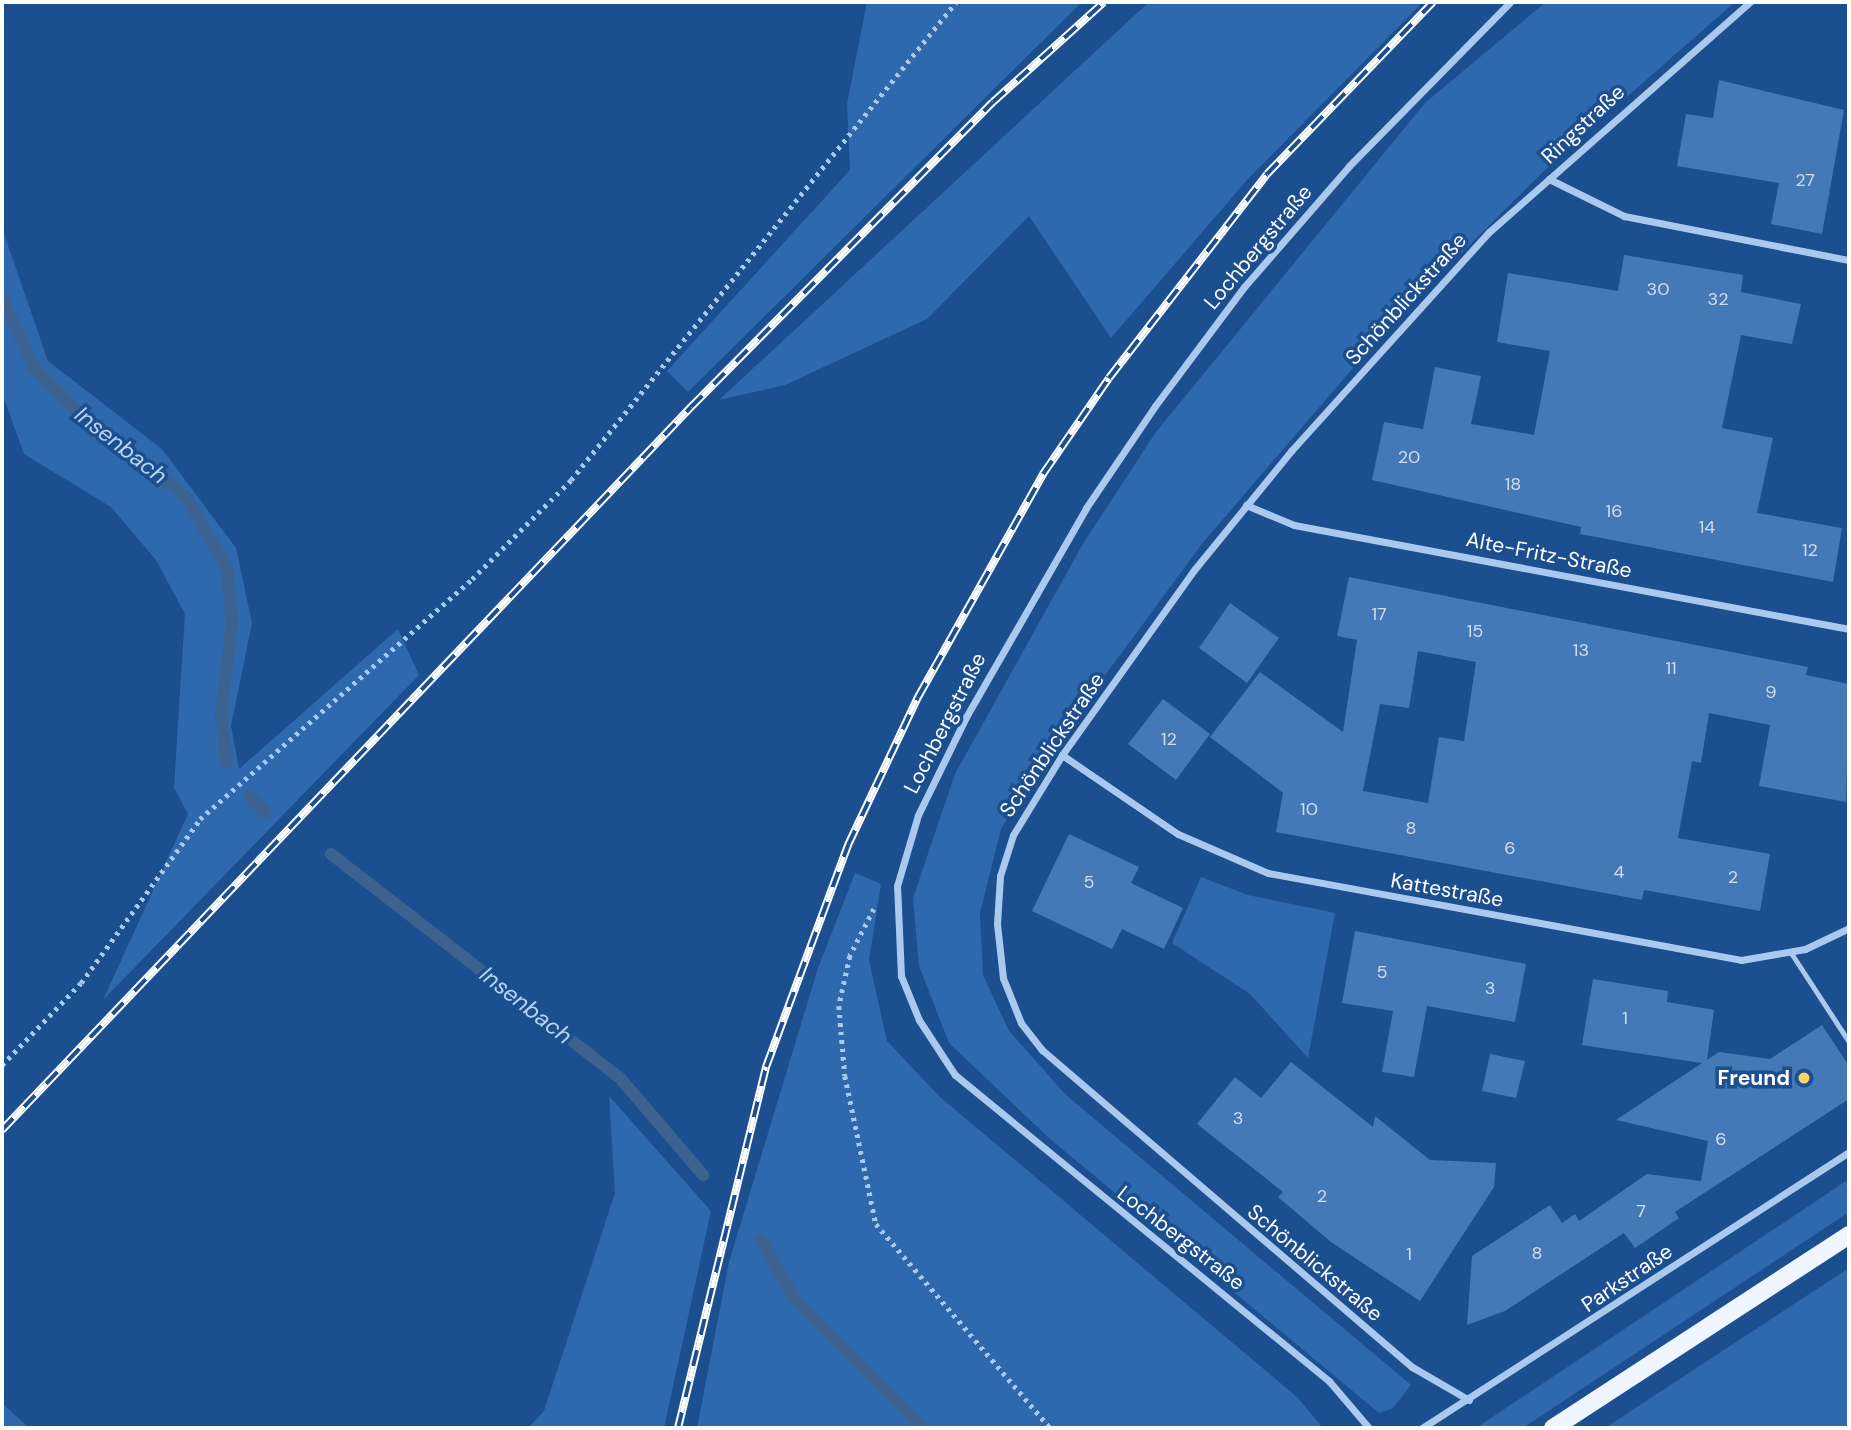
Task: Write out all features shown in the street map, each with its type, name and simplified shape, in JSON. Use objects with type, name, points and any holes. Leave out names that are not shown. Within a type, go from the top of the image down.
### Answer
[{"type":"main road","points":[[1553,1428],[1849,1236]]},
{"type":"street","name":"Lochbergstraße","points":[[1370,1428],[1329,1381],[955,1075],[904,986],[897,886],[918,814],[978,696],[1080,519],[1155,407],[1244,287],[1349,166],[1510,2]]},
{"type":"street","name":"Ringstraße","points":[[1750,2],[1549,178],[1624,216],[1849,260]]},
{"type":"street","name":"Schönblickstraße","points":[[1468,1401],[1412,1367],[1065,1075],[1021,1023],[999,954],[999,886],[1013,835],[1062,755],[1246,505],[1489,232],[1549,178]]},
{"type":"street","name":"Alte-Fritz-Straße","points":[[1246,505],[1294,525],[1849,629]]},
{"type":"street","name":"Kattestraße","points":[[1062,755],[1178,834],[1268,873],[1711,957],[1791,953],[1849,928]]},
{"type":"street","name":"Parkstraße","points":[[1422,1428],[1468,1401],[1849,1152]]},
{"type":"lane","points":[[1791,953],[1849,1042]]},
{"type":"path","points":[[2,1065],[81,983],[200,819],[472,579],[571,480],[956,2]]},
{"type":"path","points":[[897,886],[862,928],[839,1006],[869,1204],[896,1255],[1050,1428]]},
{"type":"shaded area","points":[[867,2],[1082,2],[688,392],[667,371],[850,170],[847,104]]},
{"type":"shaded area","points":[[1149,2],[1423,2],[1247,180],[1111,338],[1029,216],[927,319],[785,385],[719,400]]},
{"type":"shaded area","points":[[1546,2],[1735,2],[1555,160],[1396,318],[1205,540],[1066,728],[1001,829],[980,913],[983,975],[1009,1031],[1066,1095],[1411,1385],[1393,1408],[1379,1413],[1049,1138],[949,1043],[919,966],[913,898],[955,774],[1084,542],[1156,432],[1425,103]]},
{"type":"shaded area","points":[[2,228],[48,361],[162,449],[236,548],[252,623],[231,726],[239,769],[398,629],[419,675],[103,1000],[188,814],[174,788],[185,614],[156,560],[111,507],[24,454],[2,393]]},
{"type":"shaded area","points":[[855,873],[881,884],[869,960],[887,1041],[940,1097],[1297,1397],[1323,1428],[697,1428],[729,1262],[818,968]]},
{"type":"shaded area","points":[[1201,877],[1248,895],[1335,913],[1308,1058],[1250,994],[1172,943]]},
{"type":"shaded area","points":[[609,1096],[711,1211],[664,1428],[528,1428],[544,1411],[615,1193]]},
{"type":"shaded area","points":[[1849,1179],[1849,1212],[1523,1428],[1476,1428]]},
{"type":"shaded area","points":[[1849,1268],[1849,1428],[1605,1428]]},
{"type":"shaded area","points":[[2,1403],[29,1428],[2,1428]]},
{"type":"building","points":[[1719,80],[1844,110],[1822,234],[1771,224],[1779,183],[1677,166],[1686,114],[1713,118]]},
{"type":"building","points":[[1624,255],[1743,275],[1741,292],[1801,304],[1792,344],[1741,335],[1722,428],[1773,438],[1757,513],[1842,528],[1833,582],[1580,534],[1581,527],[1372,480],[1384,422],[1423,429],[1435,367],[1481,376],[1471,424],[1534,435],[1550,351],[1497,342],[1508,273],[1618,291]]},
{"type":"building","points":[[1349,577],[1808,667],[1806,675],[1849,684],[1846,802],[1759,786],[1770,725],[1709,713],[1701,763],[1692,761],[1678,838],[1770,854],[1760,911],[1644,890],[1642,900],[1276,832],[1283,793],[1210,737],[1260,672],[1343,732],[1357,640],[1337,636]],"holes":[[[1418,651],[1476,662],[1464,741],[1439,737],[1428,803],[1363,791],[1380,704],[1409,708]]]},
{"type":"building","points":[[1230,603],[1279,638],[1247,683],[1199,648]]},
{"type":"building","points":[[1163,699],[1210,734],[1176,780],[1128,744]]},
{"type":"building","points":[[1069,834],[1139,867],[1131,883],[1183,908],[1164,949],[1122,929],[1112,949],[1032,911]]},
{"type":"building","points":[[1355,931],[1526,964],[1515,1022],[1427,1006],[1414,1077],[1382,1072],[1393,1011],[1342,1003]]},
{"type":"building","points":[[1593,979],[1668,991],[1667,1002],[1714,1010],[1707,1060],[1719,1052],[1770,1059],[1822,1025],[1849,1066],[1849,1099],[1675,1212],[1679,1218],[1635,1248],[1624,1233],[1505,1311],[1467,1325],[1472,1256],[1550,1205],[1562,1223],[1575,1214],[1579,1221],[1647,1174],[1701,1181],[1708,1141],[1616,1120],[1702,1063],[1582,1045]]},
{"type":"building","points":[[1490,1054],[1525,1061],[1516,1098],[1482,1091]]},
{"type":"building","points":[[1291,1062],[1373,1127],[1375,1116],[1430,1160],[1496,1163],[1494,1187],[1420,1301],[1331,1242],[1278,1197],[1283,1192],[1197,1124],[1235,1077],[1261,1098]]},
{"type":"waterway","name":"Insenbach","points":[[2,297],[34,368],[78,412],[186,497],[227,568],[232,623],[221,714],[227,763]]},
{"type":"waterway","name":"Insenbach","points":[[249,796],[265,812]]},
{"type":"waterway","name":"Insenbach","points":[[331,854],[620,1078],[703,1175]]},
{"type":"waterway","name":"Insenbach","points":[[761,1239],[795,1300],[923,1428]]},
{"type":"railway","points":[[2,1130],[691,407],[993,102],[1104,2]]},
{"type":"railway","points":[[678,1428],[766,1067],[848,845],[918,697],[1043,474],[1109,378],[1267,174],[1433,2]]},
{"type":"place","name":"Freund","points":[[1804,1078]]}]
